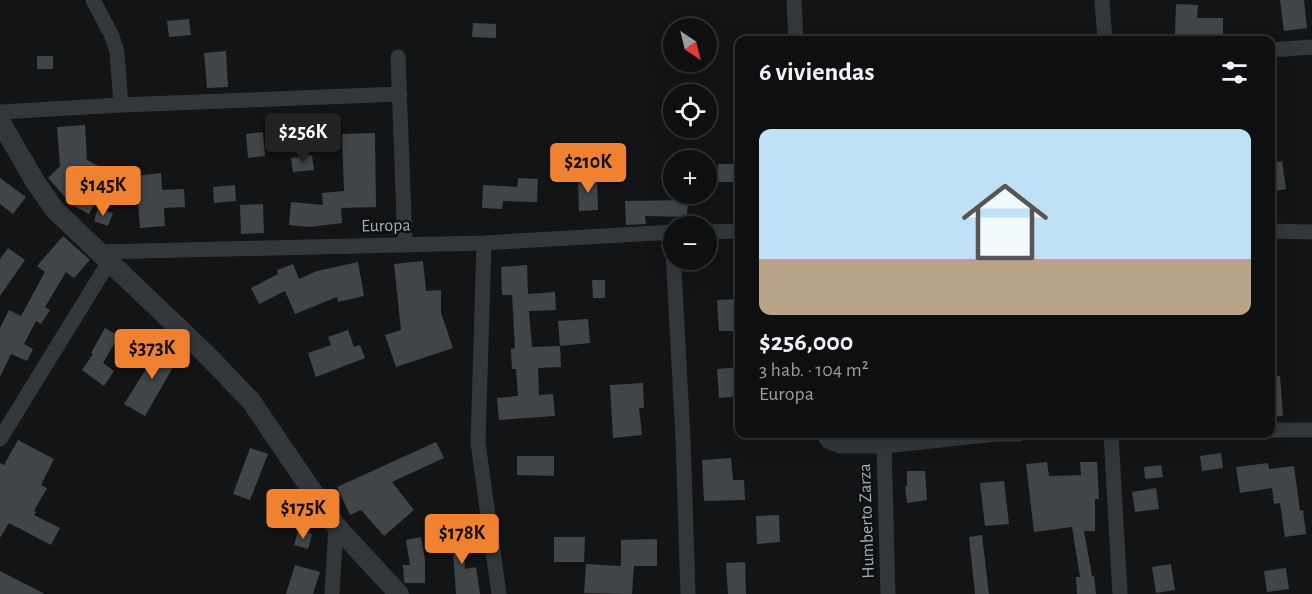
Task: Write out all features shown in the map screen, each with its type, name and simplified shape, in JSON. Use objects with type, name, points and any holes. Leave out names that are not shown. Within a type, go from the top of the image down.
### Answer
[{"type":"street","points":[[93,0],[112,36],[117,52],[121,105]]},
{"type":"street","points":[[794,0],[796,36]]},
{"type":"street","points":[[1102,0],[1105,36]]},
{"type":"street","points":[[1275,50],[1312,47]]},
{"type":"street","points":[[398,57],[405,245]]},
{"type":"street","points":[[0,112],[400,94]]},
{"type":"street","points":[[0,121],[36,183],[55,210],[251,400],[336,526],[399,594]]},
{"type":"street","points":[[717,232],[735,231]]},
{"type":"street","points":[[1275,231],[1312,232]]},
{"type":"street","name":"Europa","points":[[104,257],[484,243],[663,233]]},
{"type":"street","points":[[484,243],[478,443],[499,594]]},
{"type":"street","points":[[0,440],[104,257]]},
{"type":"street","points":[[675,270],[688,594]]},
{"type":"street","points":[[1275,430],[1312,430]]},
{"type":"street","points":[[826,438],[840,446],[884,446],[959,438]]},
{"type":"street","points":[[1111,438],[1120,594]]},
{"type":"street","name":"Humberto Zarza","points":[[884,446],[888,594]]},
{"type":"street","points":[[332,594],[336,526]]},
{"type":"building","points":[[1280,0],[1304,0],[1307,28],[1284,31]]},
{"type":"building","points":[[1176,4],[1198,5],[1197,18],[1223,18],[1223,34],[1175,35]]},
{"type":"building","points":[[189,19],[191,35],[169,37],[167,21]]},
{"type":"building","points":[[473,23],[496,24],[496,38],[472,37]]},
{"type":"building","points":[[226,51],[228,87],[207,88],[204,53]]},
{"type":"building","points":[[37,56],[53,56],[53,69],[37,69]]},
{"type":"building","points":[[85,125],[87,160],[112,173],[89,214],[72,205],[48,178],[60,166],[57,127]]},
{"type":"building","points":[[263,132],[265,156],[248,158],[246,134]]},
{"type":"building","points":[[375,133],[376,207],[341,208],[342,223],[310,227],[289,225],[291,202],[323,205],[322,193],[344,191],[342,134]]},
{"type":"building","points":[[312,155],[314,170],[293,172],[291,158]]},
{"type":"building","points":[[1282,161],[1286,189],[1275,191],[1275,162]]},
{"type":"building","points":[[718,164],[735,164],[735,182],[718,182]]},
{"type":"building","points":[[161,173],[162,190],[184,189],[185,207],[164,208],[165,226],[140,228],[136,176]]},
{"type":"building","points":[[597,177],[598,210],[579,211],[578,178]]},
{"type":"building","points":[[0,178],[26,197],[13,214],[0,204]]},
{"type":"building","points":[[518,178],[538,179],[537,202],[503,201],[502,209],[482,208],[483,185],[517,187]]},
{"type":"building","points":[[235,185],[236,201],[214,203],[213,187]]},
{"type":"building","points":[[663,200],[663,204],[688,204],[687,216],[645,216],[646,224],[626,225],[625,201]]},
{"type":"building","points":[[263,204],[264,233],[241,234],[240,205]]},
{"type":"building","points":[[98,208],[113,213],[108,226],[94,221]]},
{"type":"building","points":[[63,236],[90,260],[74,278],[66,272],[45,307],[50,310],[41,324],[36,321],[24,344],[33,349],[27,361],[11,354],[0,377],[0,328],[9,310],[21,316],[45,272],[37,266]]},
{"type":"building","points":[[8,248],[25,260],[0,296],[0,259]]},
{"type":"building","points":[[423,261],[426,291],[441,290],[441,313],[453,348],[396,367],[385,335],[401,330],[394,264]]},
{"type":"building","points":[[358,262],[364,296],[338,302],[337,297],[295,314],[285,291],[259,304],[251,288],[278,274],[277,270],[293,264],[299,279],[317,271]]},
{"type":"building","points":[[527,265],[528,294],[555,292],[556,310],[529,311],[532,347],[560,346],[561,367],[538,368],[539,395],[553,394],[555,416],[499,420],[497,398],[518,396],[516,369],[512,369],[511,349],[515,348],[512,295],[502,295],[501,267]]},
{"type":"building","points":[[592,280],[605,280],[605,298],[593,298]]},
{"type":"building","points":[[735,299],[735,331],[719,331],[717,300]]},
{"type":"building","points":[[588,319],[590,343],[560,346],[558,321]]},
{"type":"building","points":[[105,328],[119,336],[103,363],[114,371],[104,386],[82,370],[93,354],[91,353]]},
{"type":"building","points":[[348,330],[354,347],[360,345],[365,358],[316,377],[308,353],[331,345],[328,337]]},
{"type":"building","points":[[162,344],[180,355],[145,416],[124,404]]},
{"type":"building","points":[[735,367],[735,396],[719,398],[717,369]]},
{"type":"building","points":[[1275,376],[1280,376],[1283,416],[1275,417]]},
{"type":"building","points":[[643,383],[644,408],[639,408],[642,435],[613,438],[610,385]]},
{"type":"building","points":[[18,440],[54,459],[41,485],[47,488],[34,511],[36,512],[34,515],[60,528],[51,545],[9,523],[0,538],[0,463],[4,465]]},
{"type":"building","points":[[436,442],[444,458],[392,482],[414,510],[384,536],[361,510],[350,515],[337,487]]},
{"type":"building","points":[[250,448],[268,454],[250,500],[233,494]]},
{"type":"building","points":[[1221,453],[1223,468],[1202,471],[1200,456]]},
{"type":"building","points":[[517,456],[554,456],[554,476],[517,475]]},
{"type":"building","points":[[731,458],[733,480],[744,480],[745,500],[704,501],[702,460]]},
{"type":"building","points":[[1047,462],[1049,476],[1081,475],[1080,462],[1097,462],[1099,499],[1095,499],[1095,531],[1084,531],[1096,594],[1077,594],[1076,577],[1080,577],[1072,527],[1034,532],[1026,464]]},
{"type":"building","points":[[1268,463],[1269,469],[1294,466],[1300,511],[1303,510],[1306,534],[1285,537],[1280,503],[1274,504],[1272,488],[1240,493],[1236,467]]},
{"type":"building","points":[[1161,465],[1163,477],[1145,479],[1144,467]]},
{"type":"building","points":[[907,471],[925,471],[927,500],[907,503],[905,486],[907,486]]},
{"type":"building","points":[[1004,481],[1009,524],[985,526],[980,483]]},
{"type":"building","points":[[1156,488],[1159,509],[1135,512],[1132,492]]},
{"type":"building","points":[[779,515],[780,542],[757,544],[756,516]]},
{"type":"building","points":[[463,529],[465,569],[476,567],[480,594],[456,594],[453,552],[448,552],[446,530]]},
{"type":"building","points":[[298,531],[312,534],[308,549],[294,545]]},
{"type":"building","points":[[982,535],[989,594],[975,594],[969,537]]},
{"type":"building","points":[[421,537],[425,560],[425,583],[405,583],[403,565],[410,565],[406,540]]},
{"type":"building","points":[[554,537],[585,537],[584,562],[554,562]]},
{"type":"building","points":[[657,539],[657,566],[634,566],[632,594],[584,593],[586,564],[621,566],[621,540]]},
{"type":"building","points":[[745,562],[746,594],[728,594],[726,563]]},
{"type":"building","points":[[1171,564],[1175,590],[1156,593],[1152,567]]},
{"type":"building","points":[[295,565],[320,572],[313,594],[286,594]]},
{"type":"building","points":[[1286,568],[1289,589],[1267,592],[1264,571]]},
{"type":"building","points":[[0,571],[45,594],[0,594]]}]
